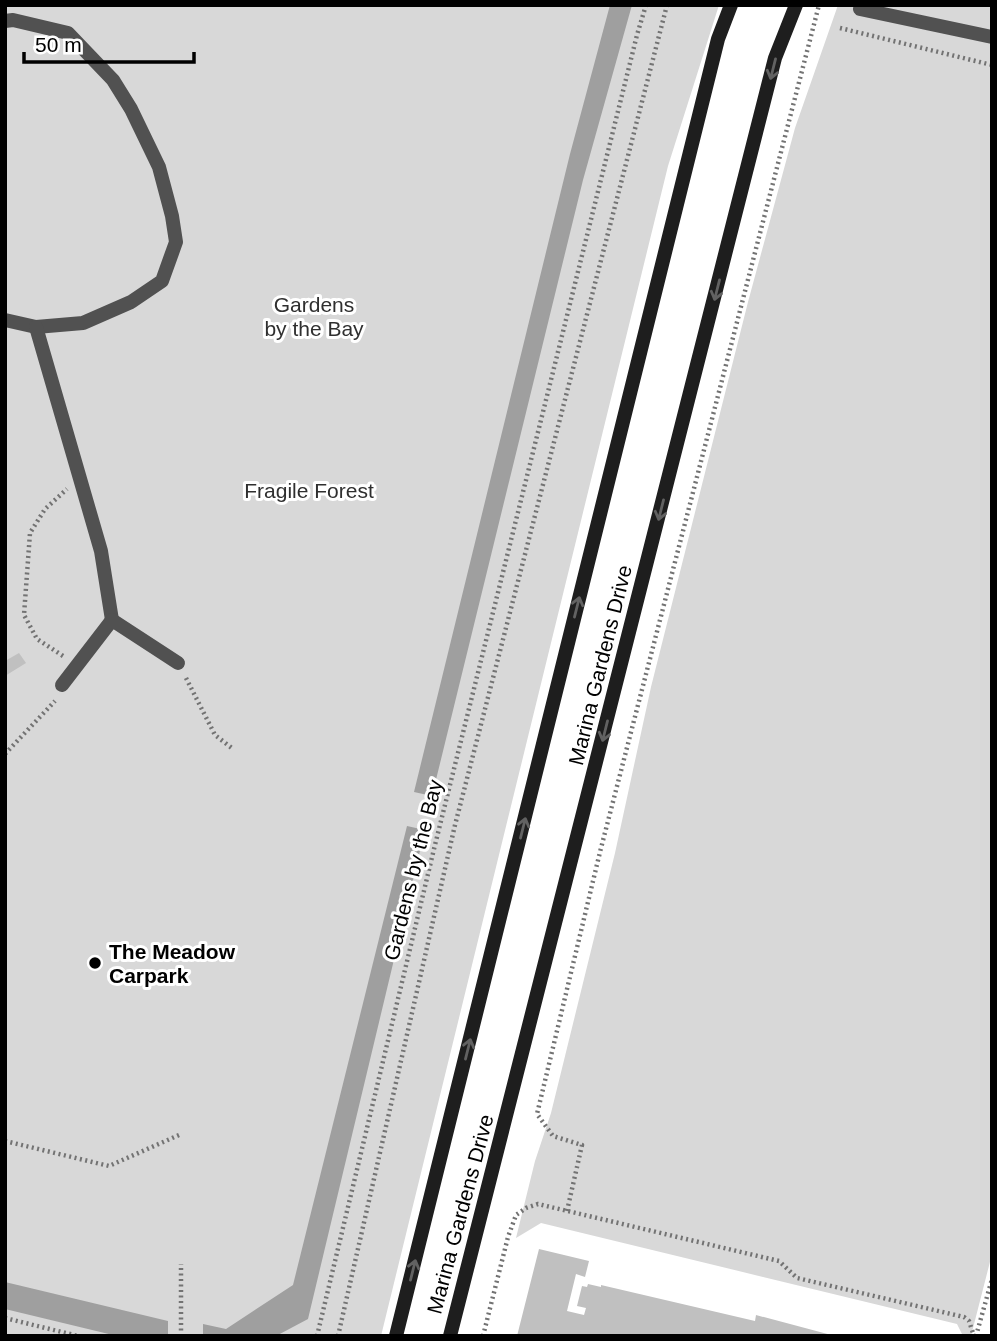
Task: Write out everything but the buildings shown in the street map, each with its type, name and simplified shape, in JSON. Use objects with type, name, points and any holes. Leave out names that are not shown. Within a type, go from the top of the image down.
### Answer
[{"type":"main road","name":"Marina Gardens Drive","points":[[396,1336],[712,65],[731,5]]},
{"type":"main road","name":"Marina Gardens Drive","points":[[450,1336],[775,58],[796,5]]},
{"type":"street","points":[[861,5],[860,9],[992,37]]},
{"type":"street","points":[[909,5],[912,11],[992,29]]},
{"type":"street","points":[[5,21],[13,20],[68,33],[113,80],[131,109],[159,167],[176,242],[162,281],[131,302],[83,323],[36,327],[5,320]]},
{"type":"street","points":[[36,327],[101,551],[112,620],[62,685]]},
{"type":"street","points":[[112,620],[178,663]]},
{"type":"path","name":"Gardens by the Bay","points":[[317,1336],[439,827],[636,35],[646,5]]},
{"type":"path","points":[[338,1336],[458,811],[667,5]]},
{"type":"path","points":[[566,1211],[582,1145],[554,1136],[537,1114],[606,826],[819,5]]},
{"type":"path","points":[[840,28],[992,65]]},
{"type":"path","points":[[79,664],[37,639],[24,615],[30,533],[45,509],[81,477]]},
{"type":"path","points":[[178,663],[215,735],[233,749]]},
{"type":"path","points":[[5,754],[53,704],[62,685]]},
{"type":"path","points":[[5,1141],[108,1166],[179,1135]]},
{"type":"path","points":[[484,1336],[508,1237],[516,1215],[538,1204],[779,1261],[797,1278],[964,1317],[969,1321],[975,1336]]},
{"type":"path","points":[[181,1264],[181,1336]]},
{"type":"path","points":[[975,1336],[992,1279]]},
{"type":"path","points":[[5,1318],[78,1336]]},
{"type":"green space","name":"Gardens by the Bay","points":[[5,5],[719,5],[668,166],[381,1336],[5,1336]]},
{"type":"green space","points":[[838,5],[992,5],[992,1254],[971,1336],[963,1336],[957,1324],[541,1223],[516,1238],[535,1161],[551,1113],[615,853],[651,687],[748,302],[795,128]]},
{"type":"shaded area","points":[[610,5],[632,5],[583,180],[432,796],[414,792],[570,154]]},
{"type":"shaded area","points":[[407,826],[425,830],[308,1319],[276,1336],[203,1336],[203,1324],[226,1329],[293,1285]]},
{"type":"shaded area","points":[[5,1282],[168,1321],[168,1336],[117,1336],[5,1309]]},
{"type":"place","name":"The Meadow Carpark","points":[[95,963]]},
{"type":"park label","name":"Fragile Forest","points":[[309,490]]}]
